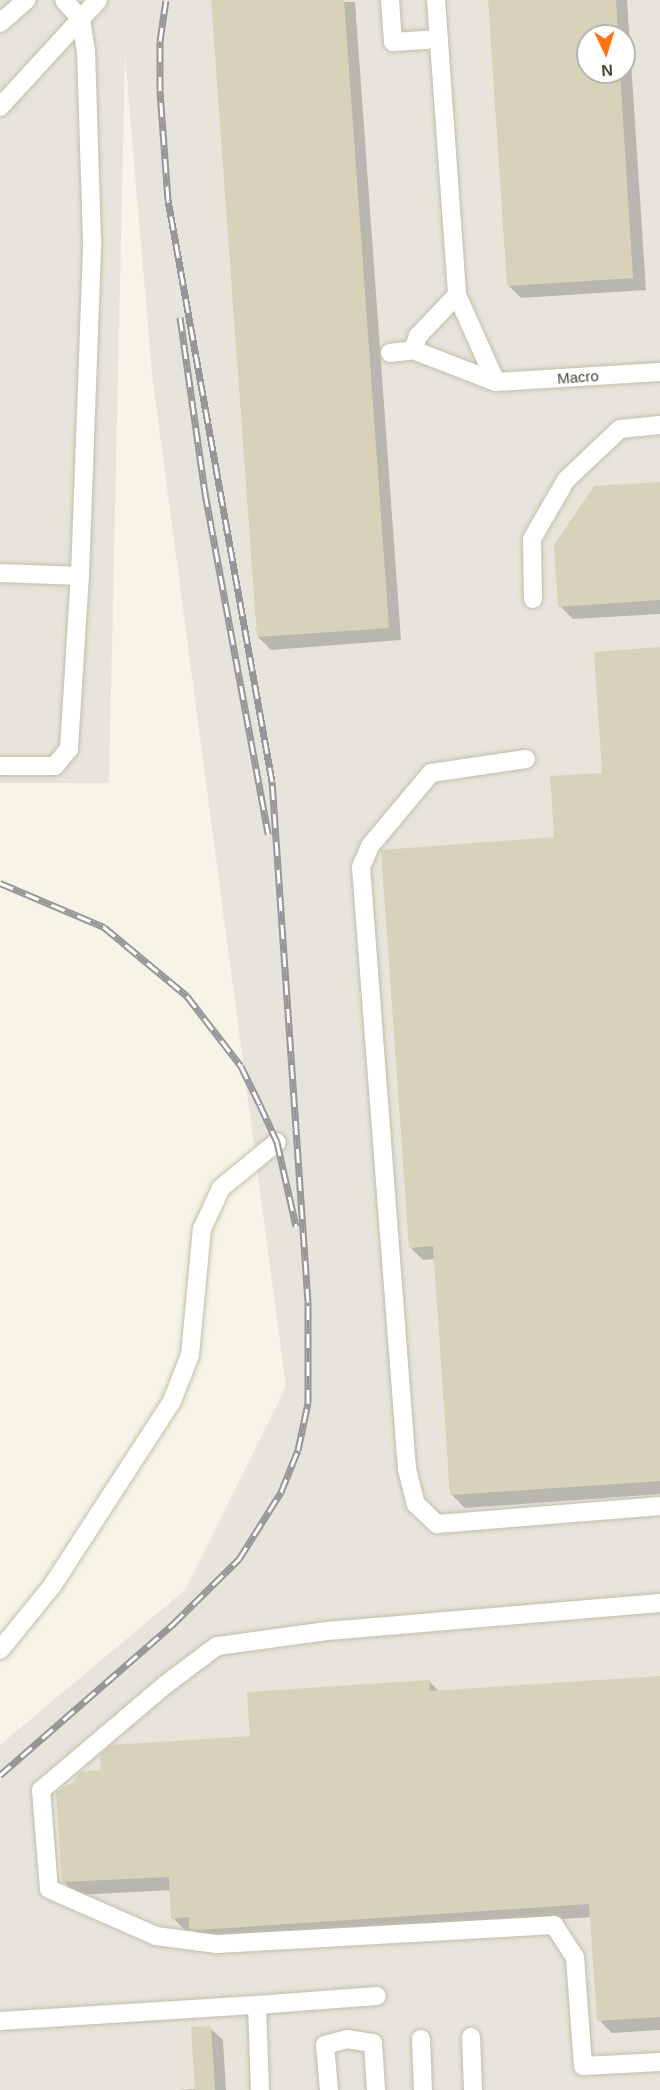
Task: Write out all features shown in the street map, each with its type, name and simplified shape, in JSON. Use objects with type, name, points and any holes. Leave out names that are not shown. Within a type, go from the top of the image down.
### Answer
[{"type":"street","points":[[0,23],[26,0]]},
{"type":"street","points":[[0,766],[55,766],[69,748],[80,576],[92,241],[90,111],[81,19],[64,0]]},
{"type":"street","points":[[0,106],[98,0]]},
{"type":"street","points":[[390,0],[393,42],[439,39]]},
{"type":"street","points":[[436,0],[457,295],[496,382]]},
{"type":"street","points":[[413,350],[417,336],[457,295]]},
{"type":"street","points":[[390,353],[413,350],[496,382]]},
{"type":"street","name":"Macro","points":[[496,382],[660,372]]},
{"type":"street","points":[[533,600],[532,539],[566,480],[620,429],[660,425]]},
{"type":"street","points":[[0,573],[80,576]]},
{"type":"street","points":[[526,759],[431,773],[370,846],[361,867],[407,1469],[416,1504],[437,1524],[660,1506]]},
{"type":"street","points":[[0,1650],[52,1586],[172,1401],[190,1355],[202,1229],[221,1188],[277,1142]]},
{"type":"street","points":[[660,1603],[327,1631],[218,1646],[165,1684],[41,1790],[50,1889],[135,1927],[156,1936],[217,1944],[554,1925],[575,1957],[583,2066],[660,2062]]},
{"type":"street","points":[[0,2021],[257,2006],[377,1996]]},
{"type":"street","points":[[257,2006],[260,2090]]},
{"type":"street","points":[[471,2037],[473,2090]]},
{"type":"street","points":[[330,2090],[325,2045],[348,2039],[373,2043],[376,2090]]},
{"type":"street","points":[[421,2039],[423,2090]]},
{"type":"shaded area","points":[[0,0],[660,0],[660,2090],[0,2090],[0,1745],[185,1590],[286,1387],[152,374],[125,55],[109,783],[0,783]]},
{"type":"building","points":[[211,0],[344,0],[389,628],[257,637]]},
{"type":"building","points":[[488,0],[616,0],[617,24],[576,24],[576,84],[621,84],[633,278],[507,286]]},
{"type":"building","points":[[660,482],[660,600],[558,607],[554,545],[594,486]]},
{"type":"building","points":[[660,647],[660,1481],[450,1495],[433,1246],[409,1248],[381,850],[554,837],[550,776],[602,773],[594,652]]},
{"type":"building","points":[[660,1676],[660,2017],[597,2021],[589,1904],[199,1930],[189,1929],[189,1917],[171,1919],[169,1877],[62,1882],[56,1792],[74,1782],[80,1772],[101,1770],[100,1755],[111,1745],[250,1736],[247,1692],[429,1680],[430,1691]]},
{"type":"building","points":[[211,2026],[215,2090],[195,2090],[191,2027]]},
{"type":"railway","points":[[0,1775],[173,1624],[239,1559],[281,1492],[298,1450],[308,1403],[308,1302],[272,781],[168,200],[160,90],[160,41],[166,0]]},
{"type":"railway","points":[[180,317],[205,493],[268,834]]},
{"type":"railway","points":[[0,883],[104,927],[187,996],[241,1066],[260,1105],[277,1142],[296,1226]]}]
